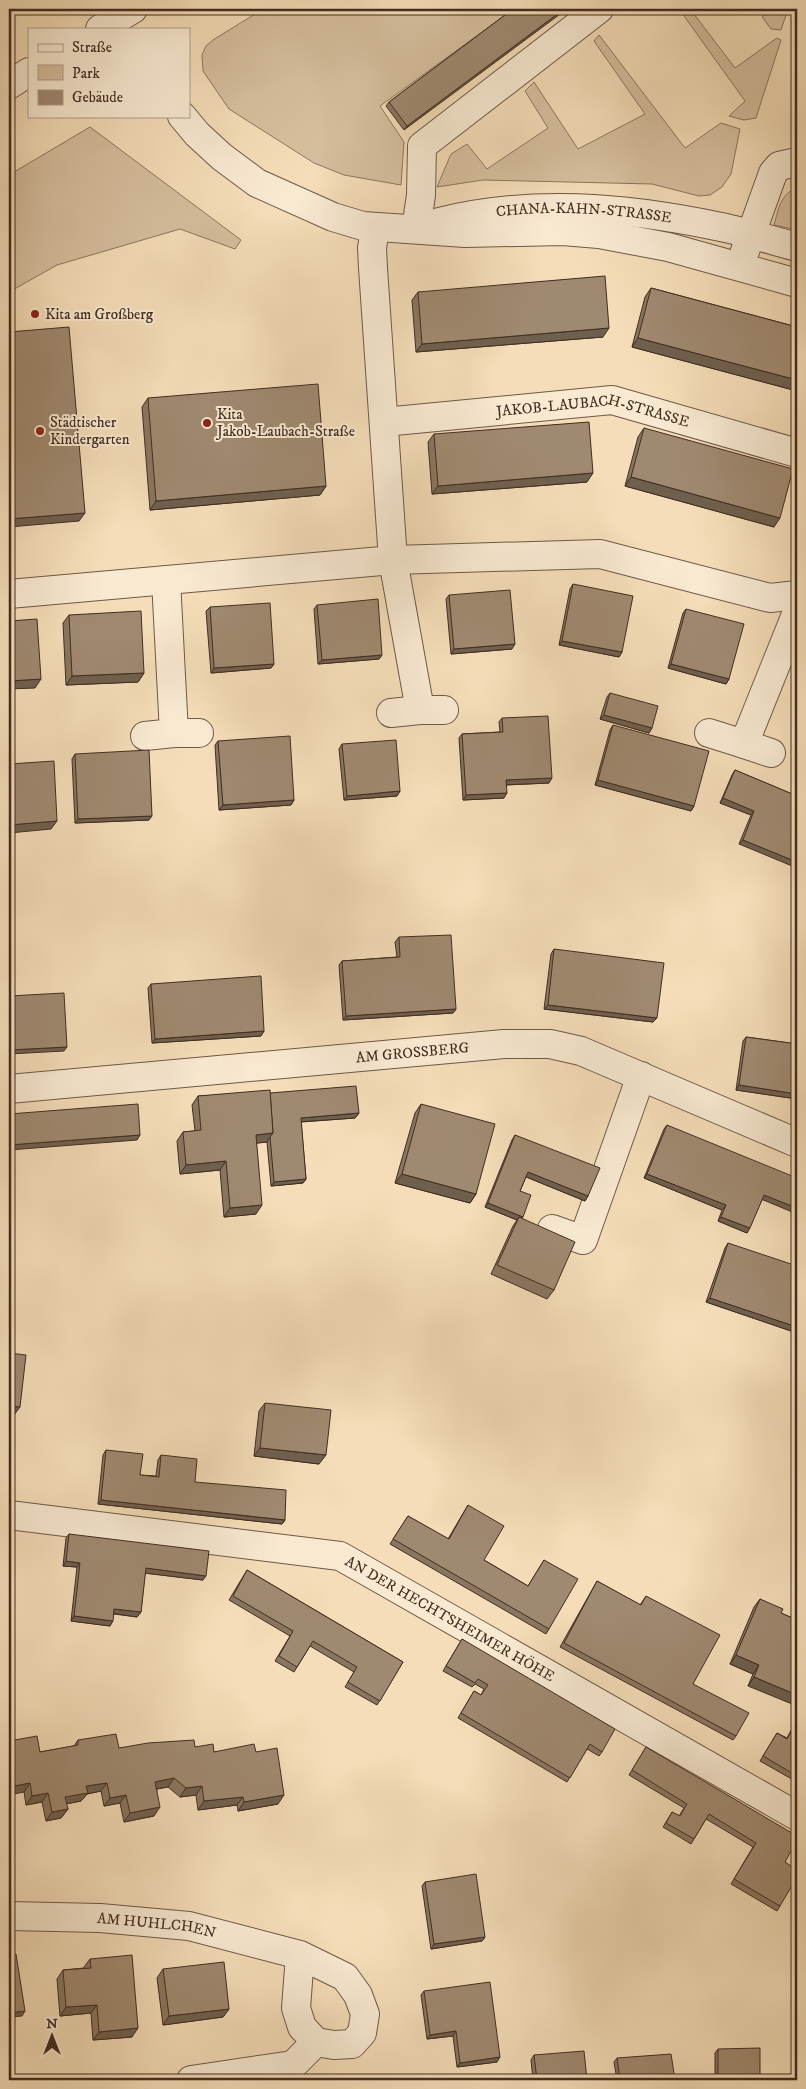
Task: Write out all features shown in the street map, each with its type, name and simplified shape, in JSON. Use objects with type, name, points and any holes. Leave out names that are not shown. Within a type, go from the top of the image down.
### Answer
[{"type":"street","points":[[416,229],[421,195],[422,146],[599,9]]},
{"type":"street","points":[[9,85],[28,73]]},
{"type":"street","name":"CHANA-KAHN-STRASSE","points":[[184,118],[197,134],[222,157],[257,183],[333,216],[363,226],[465,233],[563,232],[599,234],[668,247],[797,283]]},
{"type":"street","points":[[740,267],[773,173],[779,166],[797,162]]},
{"type":"street","name":"CHANA-KAHN-STRASSE","points":[[416,229],[460,216],[490,212],[572,207],[607,209],[716,226],[797,247]]},
{"type":"street","points":[[375,228],[372,248],[373,268],[392,560],[432,710],[391,713]]},
{"type":"street","name":"JAKOB-LAUBACH-STRASSE","points":[[384,422],[612,400],[797,453]]},
{"type":"street","points":[[9,594],[392,560],[600,554],[770,598],[797,594]]},
{"type":"street","points":[[145,736],[186,733],[166,580]]},
{"type":"street","points":[[744,744],[797,612]]},
{"type":"street","points":[[709,733],[771,753]]},
{"type":"street","name":"AM GROSSBERG","points":[[9,1089],[504,1044],[550,1044],[581,1050],[797,1142]]},
{"type":"street","points":[[552,1229],[583,1240],[641,1076]]},
{"type":"street","name":"AN DER HECHTSHEIMER HÖHE","points":[[9,1515],[340,1556],[797,1816]]},
{"type":"street","name":"AM HUHLCHEN","points":[[9,1916],[100,1918],[189,1926],[300,1955],[345,1977],[358,1995],[365,2014],[362,2033],[352,2044],[334,2045],[316,2042]]},
{"type":"street","points":[[191,2080],[293,2065],[316,2042],[302,2027],[296,2008],[300,1955]]},
{"type":"green space","points":[[263,9],[514,9],[380,106],[404,142],[401,185],[344,175],[314,163],[229,109],[203,71],[202,55],[206,46],[213,40]]},
{"type":"green space","points":[[679,9],[690,9],[735,68],[777,38],[781,40],[756,118],[744,120],[729,116],[745,101]]},
{"type":"green space","points":[[771,9],[788,9],[781,30],[771,29],[762,17]]},
{"type":"green space","points":[[599,35],[685,148],[721,123],[740,129],[731,174],[722,187],[710,195],[699,196],[652,184],[483,180],[437,187],[451,154],[467,144],[487,169],[548,128],[525,91],[534,82],[578,149],[645,114],[594,41]]},
{"type":"green space","points":[[90,127],[241,240],[235,249],[180,229],[57,265],[9,292],[9,175]]},
{"type":"green space","points":[[797,187],[797,230],[774,225],[779,207],[784,198],[791,190]]},
{"type":"building","points":[[513,9],[564,9],[407,126],[389,102]]},
{"type":"building","points":[[605,276],[609,328],[422,344],[418,292]]},
{"type":"building","points":[[651,288],[797,327],[797,380],[638,338]]},
{"type":"building","name":"Städtischer Kindergarten","points":[[69,327],[85,513],[9,519],[9,332]]},
{"type":"building","name":"Kita Jakob-Laubach-Straße","points":[[318,384],[326,486],[156,501],[148,398]]},
{"type":"building","points":[[589,422],[593,473],[438,486],[434,434]]},
{"type":"building","points":[[644,428],[793,469],[780,518],[631,477]]},
{"type":"building","points":[[573,584],[633,596],[622,652],[562,641]]},
{"type":"building","points":[[510,590],[515,644],[454,649],[449,595]]},
{"type":"building","points":[[378,599],[382,655],[322,660],[317,605]]},
{"type":"building","points":[[270,603],[274,664],[214,668],[210,607]]},
{"type":"building","points":[[686,609],[744,624],[729,679],[671,664]]},
{"type":"building","points":[[141,611],[144,673],[72,676],[69,615]]},
{"type":"building","points":[[37,619],[41,679],[9,681],[9,621]]},
{"type":"building","points":[[610,693],[658,706],[652,728],[604,715]]},
{"type":"building","points":[[548,716],[552,778],[506,780],[507,793],[466,795],[462,734],[503,732],[502,718]]},
{"type":"building","points":[[613,725],[709,751],[694,806],[598,780]]},
{"type":"building","points":[[290,736],[294,800],[223,805],[218,741]]},
{"type":"building","points":[[396,740],[400,791],[347,796],[342,744]]},
{"type":"building","points":[[149,750],[152,816],[78,819],[75,754]]},
{"type":"building","points":[[54,761],[57,821],[9,825],[9,764]]},
{"type":"building","points":[[735,770],[797,796],[797,862],[743,840],[754,811],[723,798]]},
{"type":"building","points":[[451,935],[456,1009],[346,1016],[342,961],[400,957],[399,937]]},
{"type":"building","points":[[554,949],[664,963],[657,1018],[548,1005]]},
{"type":"building","points":[[261,976],[264,1031],[155,1039],[151,984]]},
{"type":"building","points":[[64,993],[67,1047],[9,1050],[9,996]]},
{"type":"building","points":[[746,1037],[797,1044],[797,1094],[739,1085]]},
{"type":"building","points":[[356,1086],[359,1113],[301,1118],[306,1179],[274,1182],[270,1137],[273,1133],[270,1093]]},
{"type":"building","points":[[270,1090],[273,1133],[256,1135],[262,1205],[230,1208],[226,1161],[186,1165],[183,1132],[201,1130],[198,1096]]},
{"type":"building","points":[[138,1104],[140,1135],[9,1145],[9,1114]]},
{"type":"building","points":[[421,1104],[495,1124],[476,1194],[402,1174]]},
{"type":"building","points":[[667,1125],[797,1178],[797,1208],[764,1195],[750,1228],[721,1217],[726,1205],[647,1174]]},
{"type":"building","points":[[515,1135],[600,1168],[588,1196],[528,1172],[520,1191],[531,1195],[523,1217],[488,1203]]},
{"type":"building","points":[[519,1217],[575,1242],[554,1290],[497,1265]]},
{"type":"building","points":[[728,1243],[797,1266],[797,1327],[710,1298]]},
{"type":"building","points":[[9,1353],[26,1355],[20,1407],[9,1406]]},
{"type":"building","points":[[265,1403],[331,1410],[326,1455],[260,1448]]},
{"type":"building","points":[[106,1450],[143,1454],[140,1475],[159,1477],[161,1455],[197,1459],[195,1482],[286,1490],[285,1520],[101,1500]]},
{"type":"building","points":[[468,1505],[504,1526],[484,1560],[528,1586],[544,1560],[578,1579],[549,1629],[393,1539],[408,1516],[449,1539]]},
{"type":"building","points":[[69,1534],[209,1551],[206,1576],[146,1568],[141,1612],[114,1609],[113,1621],[74,1616],[80,1563],[66,1561]]},
{"type":"building","points":[[247,1570],[403,1662],[380,1701],[348,1682],[357,1667],[313,1641],[297,1667],[279,1656],[293,1631],[233,1596]]},
{"type":"building","points":[[597,1581],[641,1605],[646,1596],[720,1635],[693,1684],[749,1713],[736,1736],[564,1643]]},
{"type":"building","points":[[760,1599],[783,1609],[781,1613],[797,1620],[797,1695],[754,1677],[759,1665],[736,1655]]},
{"type":"building","points":[[462,1639],[615,1729],[602,1752],[590,1744],[570,1778],[461,1713],[474,1691],[481,1695],[488,1685],[478,1679],[475,1683],[446,1666]]},
{"type":"building","points":[[797,1720],[797,1776],[763,1756],[777,1733],[787,1739]]},
{"type":"building","points":[[116,1734],[119,1748],[148,1743],[194,1740],[195,1747],[213,1744],[214,1752],[254,1744],[256,1752],[277,1748],[284,1795],[244,1802],[243,1797],[204,1801],[202,1786],[186,1788],[174,1778],[155,1782],[160,1807],[130,1813],[126,1795],[110,1798],[107,1783],[86,1786],[88,1793],[65,1797],[68,1809],[52,1812],[48,1793],[32,1796],[30,1783],[9,1787],[9,1741],[37,1736],[40,1752],[78,1745],[78,1740]]},
{"type":"building","points":[[646,1747],[797,1836],[797,1840],[785,1862],[797,1870],[797,1877],[780,1906],[734,1879],[756,1843],[709,1814],[694,1839],[666,1823],[672,1812],[680,1816],[687,1804],[632,1770]]},
{"type":"building","points":[[476,1874],[485,1937],[434,1944],[425,1882]]},
{"type":"building","points":[[16,1954],[25,2011],[9,2013],[9,1955]]},
{"type":"building","points":[[132,1955],[138,2028],[99,2032],[97,2005],[66,2007],[63,1970],[91,1968],[90,1959]]},
{"type":"building","points":[[224,1962],[229,2009],[169,2016],[163,1969]]},
{"type":"building","points":[[490,1982],[500,2057],[460,2063],[456,2031],[430,2035],[424,1991]]},
{"type":"building","points":[[760,2048],[760,2080],[718,2080],[718,2049]]},
{"type":"building","points":[[584,2051],[587,2080],[537,2080],[534,2055]]},
{"type":"building","points":[[671,2054],[675,2080],[620,2080],[617,2058]]},
{"type":"place","name":"Kita am Großberg","points":[[35,314]]},
{"type":"place","name":"Kita Jakob-Laubach-Straße","points":[[207,423]]},
{"type":"place","name":"Städtischer Kindergarten","points":[[40,431]]}]
